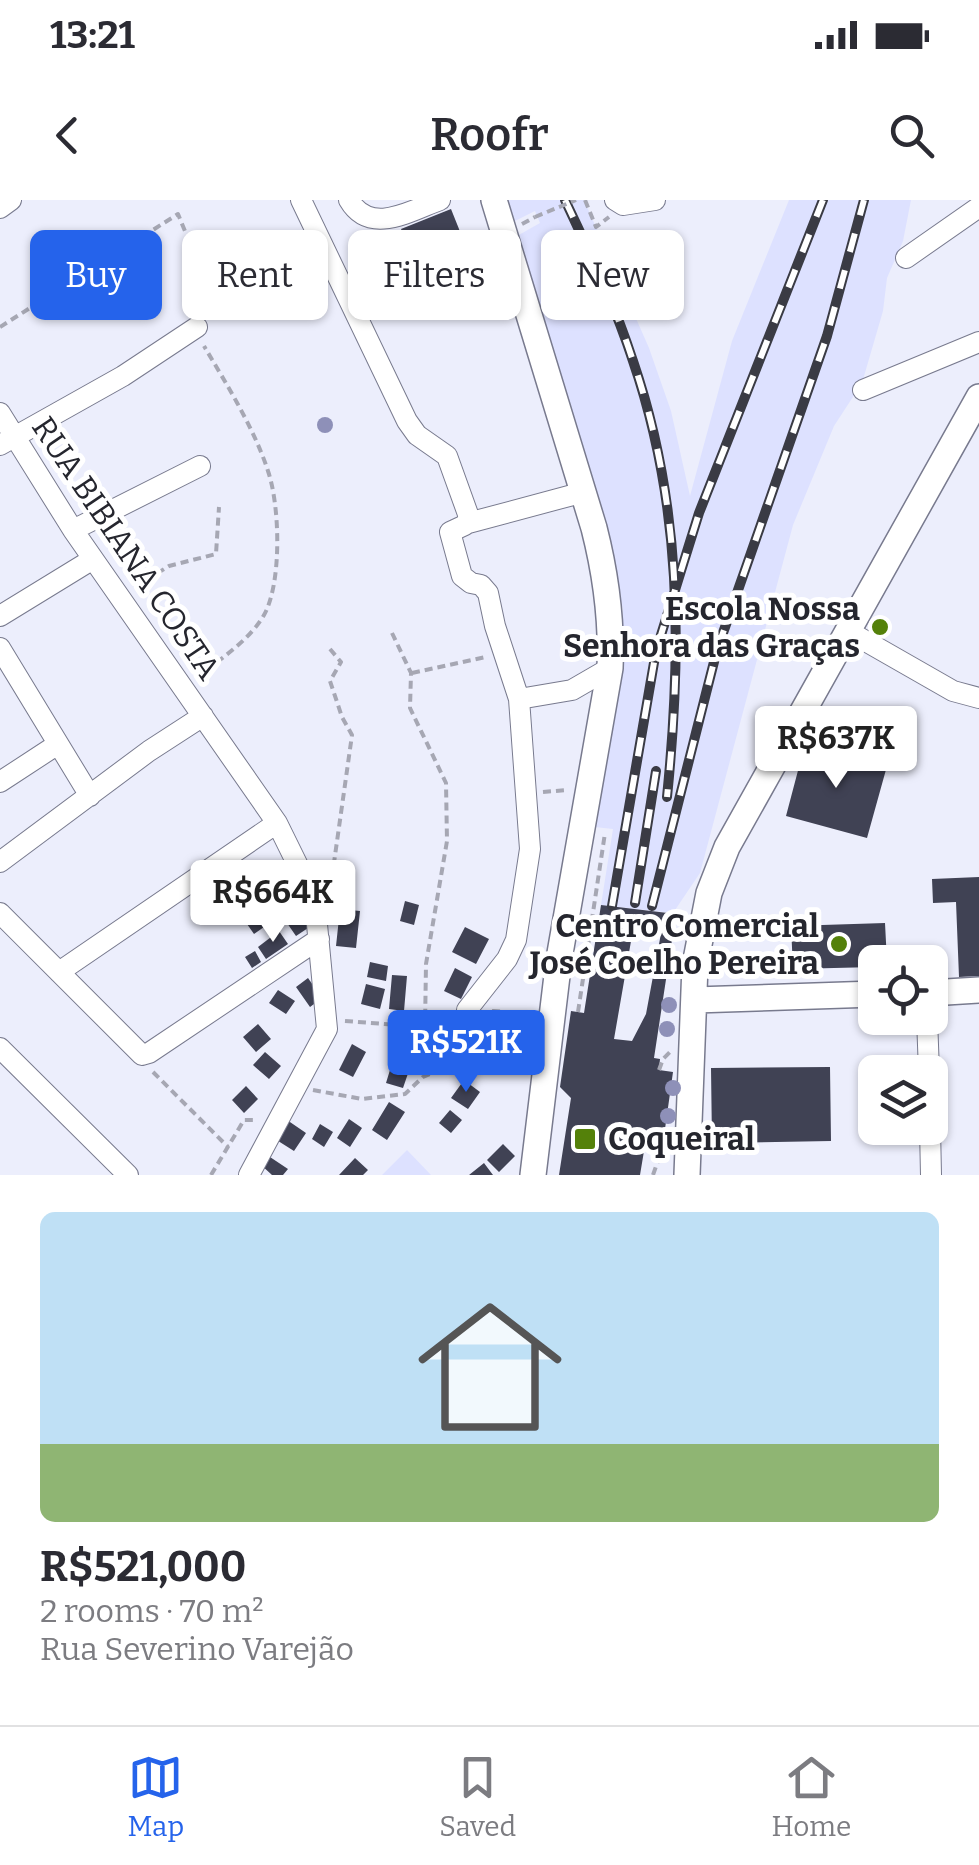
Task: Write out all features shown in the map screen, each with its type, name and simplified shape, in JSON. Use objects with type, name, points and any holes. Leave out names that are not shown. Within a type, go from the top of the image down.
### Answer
[{"type":"street","points":[[0,208],[11,200]]},
{"type":"street","points":[[300,200],[407,421],[450,461],[468,512],[468,523]]},
{"type":"street","points":[[348,200],[363,216],[382,220],[440,200]]},
{"type":"street","points":[[494,200],[584,492],[607,588],[610,668],[552,1016],[533,1175]]},
{"type":"street","points":[[614,200],[623,206],[656,200]]},
{"type":"street","points":[[906,258],[979,207]]},
{"type":"street","points":[[7,441],[122,376],[197,327]]},
{"type":"street","points":[[863,390],[979,342]]},
{"type":"street","points":[[684,1169],[700,927],[708,893],[727,847],[979,397]]},
{"type":"street","name":"RUA BIBIANA COSTA","points":[[0,413],[7,441],[277,822],[310,888],[328,1019]]},
{"type":"street","points":[[73,530],[200,466]]},
{"type":"street","points":[[463,1012],[506,959],[516,940],[528,871],[528,792],[520,699],[488,593],[481,585],[466,580],[459,570],[450,533],[468,523],[584,492]]},
{"type":"street","points":[[0,616],[92,559]]},
{"type":"street","points":[[848,631],[954,691],[979,698]]},
{"type":"street","points":[[0,648],[90,796]]},
{"type":"street","points":[[520,699],[572,690],[610,668]]},
{"type":"street","points":[[0,862],[203,716]]},
{"type":"street","points":[[0,782],[58,744]]},
{"type":"street","points":[[59,972],[277,822]]},
{"type":"street","points":[[0,913],[142,1055],[150,1054],[318,939]]},
{"type":"street","points":[[948,992],[979,990]]},
{"type":"street","points":[[695,1000],[858,995]]},
{"type":"street","points":[[248,1175],[325,1036],[328,1019]]},
{"type":"street","points":[[0,1048],[128,1175]]},
{"type":"street","points":[[930,1145],[930,1175]]},
{"type":"path","points":[[536,217],[576,200]]},
{"type":"path","points":[[585,200],[596,227]]},
{"type":"path","points":[[0,327],[178,214],[198,263],[194,303],[198,335],[269,472],[276,552],[274,592],[263,618],[237,646],[182,689]]},
{"type":"path","points":[[118,596],[169,566],[216,554],[219,507]]},
{"type":"path","points":[[392,633],[411,674],[410,708],[446,783],[448,841],[426,964],[426,1027]]},
{"type":"path","points":[[327,905],[336,870],[352,735],[330,681],[341,662],[330,649]]},
{"type":"path","points":[[411,674],[506,654]]},
{"type":"path","points":[[528,792],[588,790]]},
{"type":"path","points":[[328,1019],[426,1027],[463,1012]]},
{"type":"path","points":[[298,1085],[362,1099],[404,1094],[444,1062],[463,1012]]},
{"type":"path","points":[[658,1070],[668,1051],[676,1049]]},
{"type":"path","points":[[142,1055],[155,1075],[228,1147]]},
{"type":"path","points":[[210,1175],[244,1120],[279,1120]]},
{"type":"path","points":[[651,1134],[662,1145]]},
{"type":"shaded area","points":[[504,200],[584,200],[597,230],[541,230],[541,312],[521,249],[521,234],[540,223],[535,211],[513,222]]},
{"type":"shaded area","points":[[789,200],[911,200],[903,241],[887,278],[883,311],[862,383],[834,426],[793,525],[700,873],[673,913],[601,905],[613,829],[595,827],[623,609],[578,429],[544,320],[637,320],[671,411],[690,496],[732,341]]},
{"type":"shaded area","points":[[407,1150],[431,1175],[382,1175]]},
{"type":"building","points":[[451,209],[459,230],[401,230]]},
{"type":"building","points":[[805,744],[887,766],[867,838],[786,816]]},
{"type":"building","points":[[979,877],[979,976],[959,977],[956,902],[933,903],[932,879]]},
{"type":"building","points":[[261,900],[274,920],[254,934],[240,914]]},
{"type":"building","points":[[405,901],[419,905],[414,925],[400,921]]},
{"type":"building","name":"Coqueiral","points":[[601,905],[676,914],[654,1058],[660,1059],[659,1070],[673,1072],[664,1136],[651,1135],[646,1139],[640,1175],[559,1175],[571,1098],[560,1087],[571,1011],[584,1013]],"holes":[[[634,924],[662,928],[646,1014],[632,1041],[614,1039]]]},
{"type":"building","points":[[340,909],[360,911],[356,948],[336,946]]},
{"type":"building","points":[[305,911],[314,924],[296,936],[287,923]]},
{"type":"building","name":"Centro Comercial José Coelho Pereira","points":[[885,923],[886,945],[858,945],[858,967],[793,969],[791,926]]},
{"type":"building","points":[[465,927],[489,939],[476,964],[452,952]]},
{"type":"building","points":[[279,931],[288,944],[266,959],[258,947]]},
{"type":"building","points":[[255,951],[261,962],[252,968],[245,957]]},
{"type":"building","points":[[370,962],[388,966],[386,981],[367,977]]},
{"type":"building","points":[[455,968],[472,977],[461,999],[444,991]]},
{"type":"building","points":[[392,975],[407,976],[404,1011],[389,1009]]},
{"type":"building","points":[[308,978],[322,998],[310,1007],[296,987]]},
{"type":"building","points":[[366,984],[385,989],[380,1009],[361,1004]]},
{"type":"building","points":[[278,990],[295,1001],[286,1014],[269,1003]]},
{"type":"building","points":[[463,1022],[479,1028],[469,1057],[453,1051]]},
{"type":"building","points":[[258,1024],[271,1039],[256,1052],[243,1037]]},
{"type":"building","points":[[352,1044],[366,1052],[353,1077],[339,1070]]},
{"type":"building","points":[[397,1047],[415,1053],[403,1088],[386,1083]]},
{"type":"building","points":[[265,1052],[281,1066],[269,1079],[253,1065]]},
{"type":"building","points":[[830,1067],[831,1141],[712,1143],[711,1068]]},
{"type":"building","points":[[464,1080],[480,1092],[468,1109],[451,1098]]},
{"type":"building","points":[[246,1086],[258,1099],[244,1113],[232,1100]]},
{"type":"building","points":[[389,1102],[405,1112],[387,1140],[372,1130]]},
{"type":"building","points":[[450,1110],[462,1120],[451,1133],[439,1123]]},
{"type":"building","points":[[349,1119],[362,1128],[350,1147],[337,1138]]},
{"type":"building","points":[[287,1120],[306,1133],[294,1151],[275,1139]]},
{"type":"building","points":[[320,1124],[333,1132],[324,1147],[312,1139]]},
{"type":"building","points":[[503,1144],[515,1156],[499,1172],[487,1160]]},
{"type":"building","points":[[267,1155],[288,1169],[283,1175],[272,1175],[260,1164]]},
{"type":"building","points":[[355,1158],[368,1170],[363,1175],[339,1175]]},
{"type":"building","points":[[484,1163],[493,1175],[469,1175]]},
{"type":"railway","points":[[565,200],[626,340],[661,469],[674,577],[676,632],[667,797]]},
{"type":"railway","points":[[612,906],[656,651],[699,513],[823,200]]},
{"type":"railway","points":[[652,906],[717,650],[827,336],[864,200]]},
{"type":"railway","points":[[635,903],[656,771]]},
{"type":"place","name":"Escola Nossa Senhora das Graças","points":[[880,627]]},
{"type":"place","name":"Centro Comercial José Coelho Pereira","points":[[839,944]]},
{"type":"place","name":"Coqueiral","points":[[585,1139]]}]
